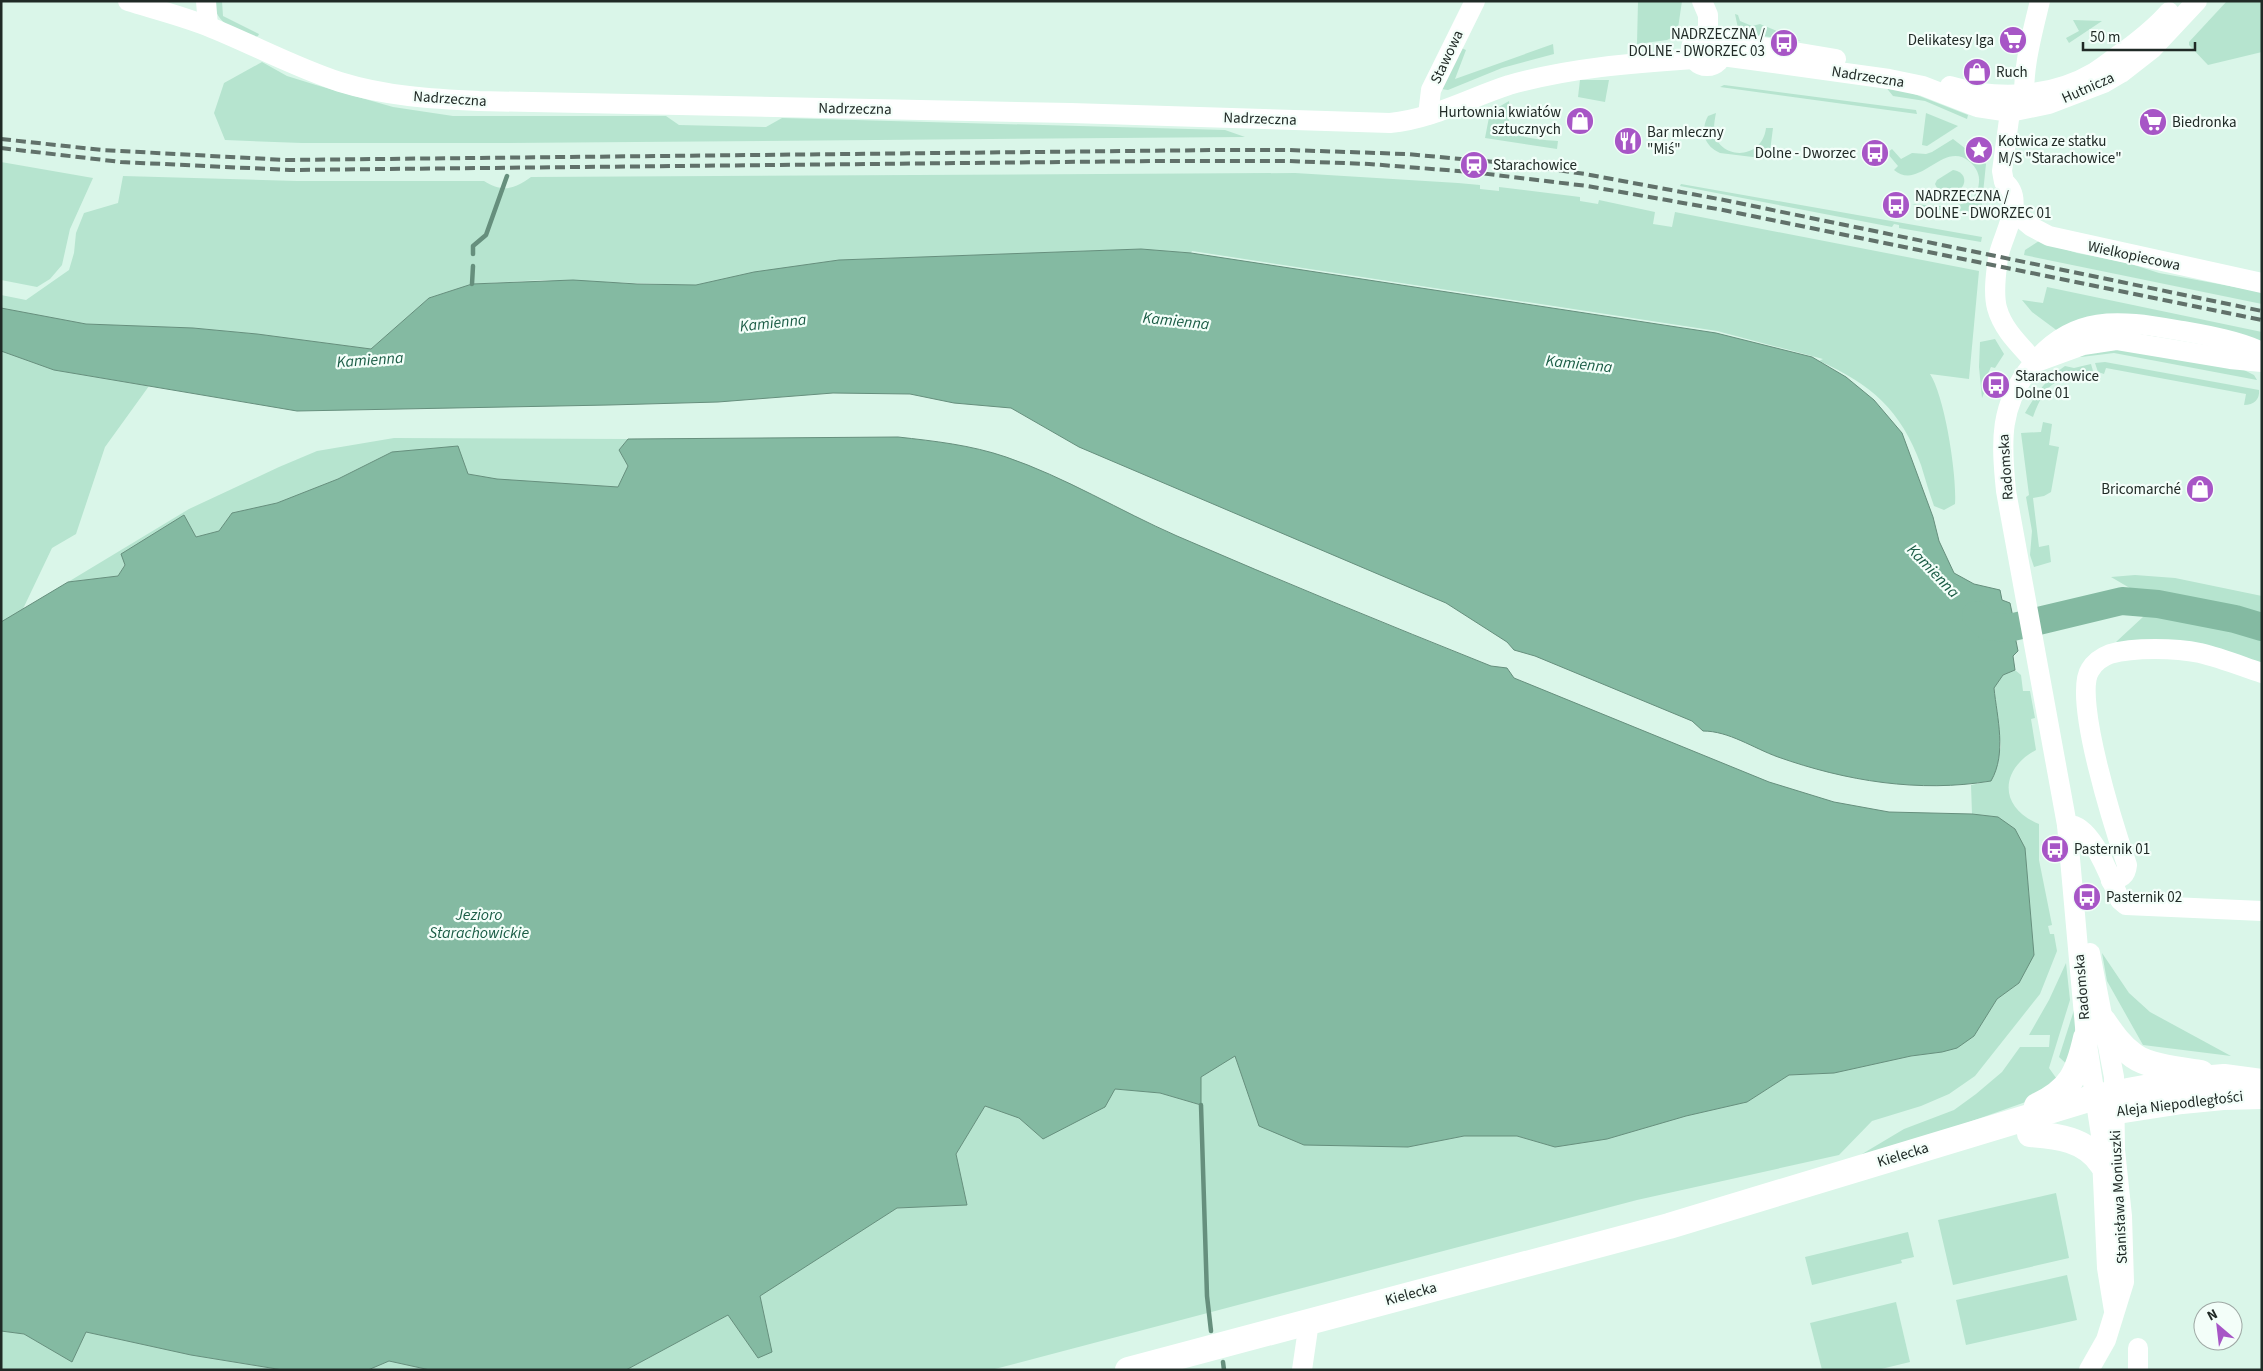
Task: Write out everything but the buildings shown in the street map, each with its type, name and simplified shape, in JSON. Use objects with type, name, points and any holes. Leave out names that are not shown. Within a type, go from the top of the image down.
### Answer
[{"type":"main road","points":[[1989,1129],[2042,1104],[2064,1090],[2080,1065],[2094,1029],[2141,1060],[2224,1077]]},
{"type":"main road","name":"Aleja Niepodległości","points":[[2106,1105],[2188,1080],[2224,1077],[2262,1082]]},
{"type":"main road","name":"Aleja Niepodległości","points":[[2106,1105],[2262,1096]]},
{"type":"main road","name":"Kielecka","points":[[1694,1219],[1989,1129],[2106,1105]]},
{"type":"main road","name":"Kielecka","points":[[1128,1370],[1694,1219],[2030,1134],[2106,1105]]},
{"type":"main road","points":[[2030,1134],[2063,1138],[2075,1142],[2092,1152],[2102,1164]]},
{"type":"street","name":"Nadrzeczna","points":[[128,1],[208,26],[307,70],[341,82],[388,94],[436,100],[1124,115],[1390,124],[1428,115],[1509,86],[1522,77],[1559,65],[1641,51],[1693,53],[1700,64],[1710,65],[1718,62],[1717,43],[1923,86],[1977,107],[2020,105]]},
{"type":"street","points":[[206,1],[208,26]]},
{"type":"street","name":"Stawowa","points":[[1428,115],[1431,90],[1475,1]]},
{"type":"street","points":[[1702,1],[1717,43]]},
{"type":"street","points":[[2040,1],[2020,105],[2002,171],[2004,182],[2010,186],[2014,212],[1999,257],[1996,306],[2011,335],[2035,362],[2083,345],[2116,340],[2230,359],[2262,362]]},
{"type":"street","name":"Hutnicza","points":[[2159,33],[2179,1]]},
{"type":"street","name":"Hutnicza","points":[[2020,105],[2049,104],[2104,83],[2122,73],[2159,33],[2197,1]]},
{"type":"street","points":[[1693,53],[1696,38],[1717,43],[1806,53],[1908,73],[2020,105]]},
{"type":"street","name":"Wielkopiecowa","points":[[2014,212],[2032,226],[2050,236],[2262,283]]},
{"type":"street","name":"Radomska","points":[[2106,1105],[2114,1077],[2094,1029],[2067,825],[2006,491],[2002,444],[2005,416],[2022,377],[2044,349],[2064,335],[2082,328],[2110,323],[2151,326],[2232,342],[2262,352]]},
{"type":"street","points":[[2111,881],[2125,875],[2127,865],[2107,803],[2088,712],[2086,683],[2088,674],[2093,667],[2109,654],[2176,650],[2214,657],[2262,672]]},
{"type":"street","points":[[2067,825],[2077,826],[2088,836],[2120,900],[2126,905],[2262,911]]},
{"type":"street","name":"Stanisława Moniuszki","points":[[2106,1105],[2102,1164],[2107,1268],[2114,1311]]},
{"type":"street","name":"Stanisława Moniuszki","points":[[2089,1370],[2106,1340],[2124,1282],[2122,1216],[2115,1150],[2106,1105]]},
{"type":"street","points":[[1302,1370],[1309,1322]]},
{"type":"street","points":[[2138,1348],[2138,1370]]},
{"type":"shaded area","points":[[212,1],[222,1],[223,16],[259,34],[258,36],[253,38],[227,25],[218,16]]},
{"type":"shaded area","points":[[1638,1],[1682,1],[1677,35],[1667,40],[1637,44]]},
{"type":"shaded area","points":[[2227,1],[2262,1],[2262,52],[2208,65],[2189,45],[2189,42]]},
{"type":"shaded area","points":[[1735,14],[1738,15],[1740,21],[1752,26],[1760,24],[1801,41],[1739,33]]},
{"type":"shaded area","points":[[2073,20],[2102,21],[2069,43],[2066,38],[2079,31]]},
{"type":"shaded area","points":[[1553,44],[1554,54],[1502,68],[1448,90],[1441,89],[1457,46],[1466,50],[1455,79]]},
{"type":"shaded area","points":[[262,62],[287,76],[393,107],[453,116],[666,116],[679,125],[766,127],[782,118],[1225,130],[1245,137],[506,143],[302,143],[225,140],[214,113],[224,83]]},
{"type":"shaded area","points":[[1580,80],[1609,80],[1605,102],[1578,97]]},
{"type":"shaded area","points":[[1881,81],[1968,115],[1967,119],[1925,101],[1893,96]]},
{"type":"shaded area","points":[[1724,85],[1916,110],[1917,114],[1720,87]]},
{"type":"shaded area","points":[[1509,101],[1509,124],[1511,129],[1530,138],[1558,141],[1557,149],[1485,138],[1490,112]]},
{"type":"shaded area","points":[[1716,113],[1714,129],[1717,139],[1722,147],[1730,151],[1739,153],[1756,147],[1763,139],[1766,128],[1773,128],[1769,159],[1720,153],[1710,146],[1705,137],[1704,127],[1708,116]]},
{"type":"shaded area","points":[[1926,113],[1958,126],[1927,146],[1922,145]]},
{"type":"shaded area","points":[[1953,139],[1966,149],[1975,139],[1988,154],[1978,146],[1972,152],[1986,164],[1981,212],[1928,209],[1912,204],[1953,206],[1971,200],[1976,192],[1979,177],[1970,162],[1960,157],[1950,157],[1913,175],[1904,175],[1894,170],[1898,166],[1887,153],[1892,149],[1901,159],[1912,153],[1926,154]]},
{"type":"shaded area","points":[[1,162],[93,178],[70,229],[62,265],[50,279],[37,287],[1,280]]},
{"type":"shaded area","points":[[1953,170],[1958,171],[1963,176],[1963,186],[1956,192],[1937,188],[1935,184],[1937,180]]},
{"type":"shaded area","points":[[1295,173],[1458,183],[1480,185],[1480,189],[1499,191],[1499,187],[1580,197],[1580,201],[1598,204],[1599,200],[1655,212],[1653,224],[1672,227],[1675,212],[1979,271],[1969,379],[1930,374],[1941,400],[1949,437],[1954,475],[1955,504],[1944,510],[1934,506],[1913,446],[1894,414],[1882,401],[1854,379],[1819,361],[1823,359],[1717,331],[1192,251],[1191,253],[1141,249],[839,260],[754,272],[696,285],[541,280],[472,284],[429,298],[371,349],[257,334],[193,328],[86,324],[1,308],[1,295],[26,300],[69,270],[74,253],[76,233],[84,213],[118,203],[123,176],[297,181],[484,181],[497,187],[508,188],[514,187],[531,177]]},
{"type":"shaded area","points":[[1681,184],[1982,237],[1981,242],[1899,228],[1899,225],[1894,224],[1892,227],[1680,186]]},
{"type":"shaded area","points":[[2039,241],[2077,253],[2128,263],[2159,273],[2262,292],[2262,304],[2024,255],[2025,250]]},
{"type":"shaded area","points":[[2047,287],[2262,332],[2262,342],[2059,332],[2032,312],[2022,300],[2043,303]]},
{"type":"shaded area","points":[[1995,339],[2004,354],[1995,368],[1991,367],[1985,380],[1988,383],[1982,398],[1979,367],[1980,342]]},
{"type":"shaded area","points":[[2102,347],[2244,370],[2254,375],[2257,380],[2114,353],[2081,357],[2073,355]]},
{"type":"shaded area","points":[[1,351],[54,370],[149,386],[105,447],[76,534],[52,548],[1,655]]},
{"type":"shaded area","points":[[2105,362],[2259,390],[2258,396],[2253,403],[2244,405],[2246,394],[2106,368],[2104,374],[2098,372],[2095,363]]},
{"type":"shaded area","points":[[2091,364],[2093,371],[2061,379],[2048,388],[2038,404],[2033,417],[2025,413],[2042,387],[2065,366],[2074,368]]},
{"type":"shaded area","points":[[2043,422],[2052,424],[2049,445],[2059,447],[2051,492],[2044,496],[2033,498],[2039,547],[2049,545],[2051,562],[2034,567],[2030,555],[2032,531],[2026,497],[2029,495],[2021,433],[2041,432]]},
{"type":"shaded area","points":[[394,438],[628,439],[619,450],[628,466],[619,487],[557,485],[483,477],[392,452],[338,479],[277,503],[232,513],[219,531],[196,537],[184,515],[125,564],[118,576],[68,582],[189,509],[279,467],[317,451]]},
{"type":"shaded area","points":[[2135,575],[2175,578],[2262,596],[2262,663],[2116,642],[2157,604],[2111,577]]},
{"type":"shaded area","points":[[2015,670],[2021,675],[2023,691],[2030,691],[2035,718],[2031,719],[2036,750],[2024,758],[2015,768],[2010,778],[2009,788],[2011,799],[2016,808],[2026,817],[2039,824],[2039,860],[2052,925],[2048,926],[2050,934],[2054,934],[2057,951],[2040,994],[1975,1076],[1949,1094],[1921,1106],[1872,1121],[1839,1155],[1637,1200],[991,1370],[626,1370],[728,1315],[758,1358],[759,1296],[897,1208],[967,1205],[956,1154],[985,1106],[1019,1118],[1043,1139],[1115,1089],[1160,1093],[1200,1105],[1201,1077],[1235,1055],[1259,1126],[1408,1147],[1464,1136],[1517,1136],[1555,1147],[1607,1139],[1686,1116],[1747,1102],[1789,1075],[1834,1073],[1911,1056],[1942,1052],[1974,1036],[1997,999],[2019,983],[2034,955],[2025,848],[1998,817],[1972,814],[1971,785],[1991,781],[2001,747],[1994,687],[2003,675]]},
{"type":"shaded area","points":[[2102,953],[2129,993],[2150,1012],[2231,1056],[2143,1045],[2107,981]]},
{"type":"shaded area","points":[[2066,963],[2070,1000],[2049,1068],[2059,1082],[2034,1099],[1837,1169],[1904,1129],[1954,1110],[2002,1072],[2020,1047],[2049,1047],[2050,1035],[2029,1035],[2049,1000]]},
{"type":"shaded area","points":[[2075,1007],[2075,1031],[2071,1068],[2059,1057]]},
{"type":"shaded area","points":[[2056,1193],[2069,1258],[1953,1285],[1938,1220]]},
{"type":"shaded area","points":[[1908,1232],[1914,1257],[1901,1260],[1902,1263],[1812,1285],[1805,1257]]},
{"type":"shaded area","points":[[2067,1275],[2077,1320],[1966,1345],[1956,1300]]},
{"type":"shaded area","points":[[1896,1302],[1910,1362],[1877,1370],[1822,1370],[1810,1323]]},
{"type":"shaded area","points":[[1,1331],[24,1334],[72,1362],[86,1332],[191,1355],[283,1370],[1,1370]]},
{"type":"shaded area","points":[[389,1361],[430,1370],[368,1370]]},
{"type":"water","points":[[1141,249],[1191,253],[1716,333],[1812,357],[1846,377],[1874,400],[1902,433],[1933,517],[1939,541],[1954,573],[1974,584],[2000,590],[2002,600],[2010,603],[2014,622],[2010,625],[2010,630],[2014,631],[2018,651],[2013,656],[2015,670],[2003,675],[1994,688],[2000,747],[1999,759],[1991,781],[1937,786],[1910,785],[1856,778],[1830,773],[1778,757],[1732,737],[1703,731],[1692,721],[1535,656],[1514,650],[1507,642],[1446,603],[1079,447],[1011,408],[954,403],[910,394],[833,393],[718,402],[297,411],[54,370],[1,351],[1,308],[86,324],[193,328],[257,334],[371,349],[429,298],[472,284],[573,280],[696,285],[754,272],[839,260]]},
{"type":"water","name":"Jezioro Starachowickie","points":[[898,437],[966,446],[1028,465],[1216,553],[1491,666],[1507,668],[1514,678],[1769,782],[1834,802],[1889,812],[1972,814],[1998,817],[2015,829],[2025,848],[2034,955],[2019,983],[1997,999],[1974,1036],[1957,1048],[1834,1073],[1789,1075],[1747,1102],[1686,1116],[1607,1139],[1555,1147],[1517,1136],[1464,1136],[1408,1147],[1304,1145],[1259,1126],[1235,1056],[1201,1077],[1201,1105],[1160,1093],[1115,1089],[1105,1107],[1043,1139],[1019,1118],[985,1106],[956,1154],[967,1205],[897,1208],[760,1296],[772,1352],[758,1358],[728,1315],[626,1370],[430,1370],[389,1361],[368,1370],[283,1370],[191,1355],[86,1332],[72,1362],[24,1334],[1,1331],[1,622],[68,582],[118,576],[125,565],[121,554],[184,515],[196,537],[219,531],[232,513],[277,503],[338,479],[392,452],[458,446],[468,474],[497,479],[618,487],[628,466],[619,450],[628,439]]},
{"type":"waterway","points":[[473,254],[473,246],[486,235],[507,176]]},
{"type":"waterway","points":[[472,284],[473,266]]},
{"type":"waterway","name":"Kamienna","points":[[1976,615],[1987,626],[2009,628],[2122,601],[2158,604],[2235,619],[2262,627]]},
{"type":"waterway","points":[[1201,1105],[1207,1296],[1211,1331]]},
{"type":"waterway","points":[[1223,1362],[1224,1370]]},
{"type":"railway","points":[[1,139],[102,150],[286,160],[1221,150],[1406,154],[1506,163],[1585,174],[1724,200],[2262,311]]},
{"type":"railway","points":[[1,148],[121,162],[290,170],[1159,161],[1288,161],[1369,164],[1471,172],[1587,186],[1723,210],[2262,320]]},
{"type":"place","name":"Delikatesy Iga","points":[[2013,40]]},
{"type":"place","name":"NADRZECZNA / DOLNE - DWORZEC 03","points":[[1784,43]]},
{"type":"place","name":"Ruch","points":[[1977,72]]},
{"type":"place","name":"Hurtownia kwiatów sztucznych","points":[[1580,121]]},
{"type":"place","name":"Biedronka","points":[[2153,122]]},
{"type":"place","name":"Bar mleczny \"Miś\"","points":[[1628,141]]},
{"type":"place","name":"Kotwica ze statku M/S \"Starachowice\"","points":[[1979,150]]},
{"type":"place","name":"Dolne - Dworzec","points":[[1875,153]]},
{"type":"place","name":"Starachowice","points":[[1474,165]]},
{"type":"place","name":"NADRZECZNA / DOLNE - DWORZEC 01","points":[[1896,205]]},
{"type":"place","name":"Starachowice Dolne 01","points":[[1996,385]]},
{"type":"place","name":"Bricomarché","points":[[2200,489]]},
{"type":"place","name":"Pasternik 01","points":[[2055,849]]},
{"type":"place","name":"Pasternik 02","points":[[2087,897]]}]
